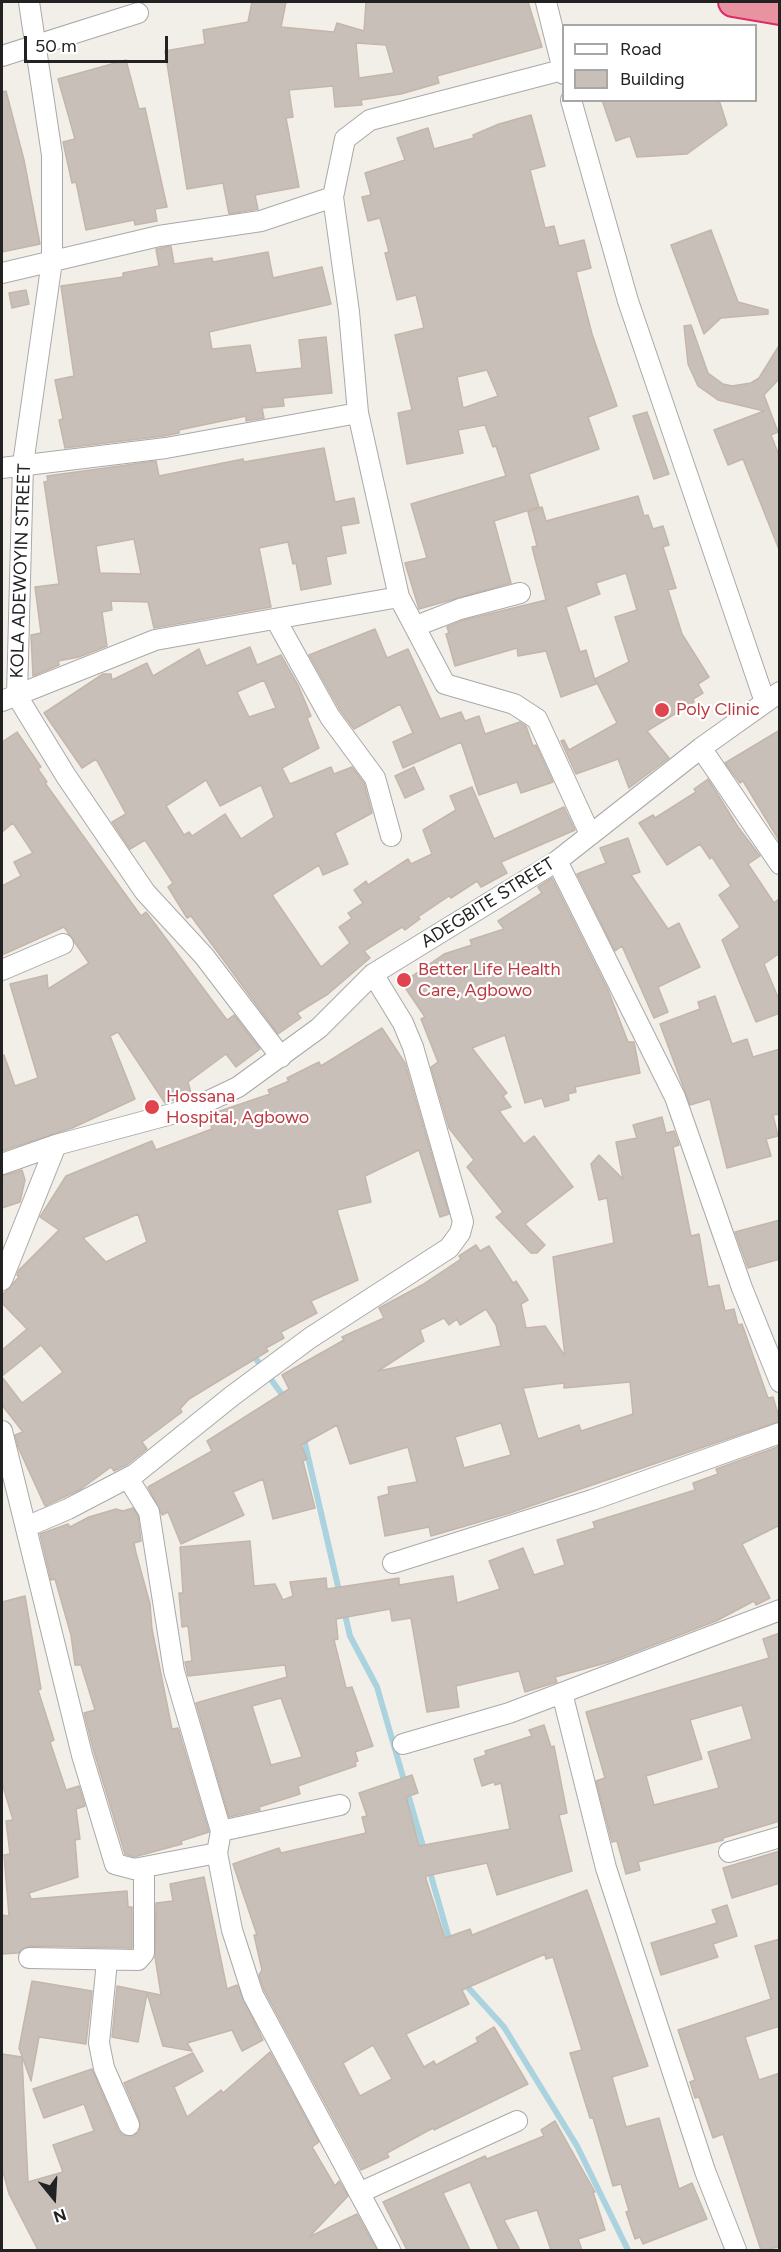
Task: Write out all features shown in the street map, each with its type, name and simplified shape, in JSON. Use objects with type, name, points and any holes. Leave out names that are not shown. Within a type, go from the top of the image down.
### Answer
[{"type":"highway","points":[[736,3],[780,10]]},
{"type":"highway","points":[[736,3],[780,17]]},
{"type":"street","name":"KOLA ADEWOYIN STREET","points":[[29,2],[52,155],[52,261],[23,464],[9,699],[66,776],[145,892],[204,956],[281,1057]]},
{"type":"street","points":[[546,2],[562,68]]},
{"type":"street","points":[[2,56],[138,13]]},
{"type":"street","points":[[562,72],[370,120],[345,139],[333,197],[349,312],[357,413],[399,597],[445,684],[514,704],[537,719],[590,834]]},
{"type":"street","points":[[572,102],[628,301],[772,697]]},
{"type":"street","points":[[2,273],[159,236],[261,221],[333,197]]},
{"type":"street","points":[[2,468],[166,448],[357,413]]},
{"type":"street","points":[[416,626],[460,609],[520,593]]},
{"type":"street","points":[[9,699],[155,640],[399,597]]},
{"type":"street","points":[[276,620],[330,717],[375,778],[391,836]]},
{"type":"street","name":"ADEGBITE STREET","points":[[2,1164],[56,1146],[194,1108],[238,1087],[319,1029],[373,974],[557,861],[701,748],[772,697]]},
{"type":"street","points":[[701,748],[780,864]]},
{"type":"street","points":[[557,861],[675,1097],[742,1288],[780,1382]]},
{"type":"street","points":[[2,970],[63,944]]},
{"type":"street","points":[[26,1527],[68,1509],[128,1478],[310,1338],[449,1248],[460,1233],[463,1222],[413,1047],[402,1023],[373,974]]},
{"type":"street","points":[[2,1280],[56,1146]]},
{"type":"street","points":[[2,1431],[82,1755],[115,1864],[134,1869],[217,1853]]},
{"type":"street","points":[[393,1563],[592,1500],[780,1433]]},
{"type":"street","points":[[128,1478],[149,1512],[174,1671],[220,1831],[217,1853],[232,1930],[253,1995],[361,2192],[390,2250]]},
{"type":"street","points":[[403,1744],[509,1713],[780,1610]]},
{"type":"street","points":[[562,1693],[606,1868],[705,2171],[736,2250]]},
{"type":"street","points":[[220,1831],[340,1804]]},
{"type":"street","points":[[729,1852],[780,1836]]},
{"type":"street","points":[[29,1958],[138,1960],[144,1953],[144,1867]]},
{"type":"street","points":[[107,1961],[99,2043],[104,2068],[129,2125]]},
{"type":"street","points":[[361,2192],[517,2121]]},
{"type":"building","points":[[252,2],[286,2],[281,27],[334,32],[337,23],[364,31],[366,2],[528,2],[542,47],[437,76],[439,83],[401,94],[361,100],[362,105],[335,107],[333,86],[289,90],[293,117],[286,118],[299,187],[255,195],[258,209],[229,214],[223,183],[187,189],[165,51],[205,44],[203,30],[248,22]],"holes":[[[356,43],[386,45],[394,73],[359,78]]]},
{"type":"building","points":[[126,60],[139,109],[145,108],[167,207],[155,209],[157,221],[135,225],[134,220],[86,230],[76,182],[72,183],[63,142],[75,139],[58,79]]},
{"type":"building","points":[[6,91],[24,160],[40,244],[2,252],[2,92]]},
{"type":"building","points":[[603,102],[720,102],[727,125],[687,154],[637,157],[630,136],[616,141]]},
{"type":"building","points":[[531,115],[545,166],[530,170],[545,228],[554,226],[559,246],[584,240],[591,268],[576,272],[592,334],[617,406],[588,417],[599,449],[529,474],[539,507],[494,521],[511,583],[419,609],[405,563],[427,558],[411,504],[506,476],[496,446],[493,447],[485,425],[458,430],[463,453],[407,464],[398,413],[412,410],[395,335],[424,328],[416,295],[397,300],[385,253],[389,252],[380,218],[368,221],[362,197],[371,195],[365,173],[405,160],[397,138],[428,128],[434,149],[474,138],[473,135],[499,124]],"holes":[[[487,370],[498,396],[463,408],[457,377]]]},
{"type":"building","points":[[711,230],[738,302],[768,310],[768,314],[721,318],[704,334],[671,245]]},
{"type":"building","points":[[171,246],[174,264],[212,258],[213,262],[268,252],[273,278],[322,267],[331,304],[209,332],[212,349],[250,345],[256,373],[302,368],[299,340],[326,337],[332,393],[283,398],[284,406],[262,408],[264,418],[246,421],[246,416],[179,430],[179,433],[164,436],[65,448],[59,420],[63,419],[55,380],[74,376],[61,286],[123,277],[123,273],[159,266],[156,249]]},
{"type":"building","points":[[26,290],[29,304],[12,308],[9,293]]},
{"type":"building","points":[[691,325],[708,373],[723,384],[732,386],[751,383],[759,378],[780,344],[780,378],[764,395],[778,432],[771,435],[780,458],[780,552],[743,459],[728,465],[714,430],[764,411],[718,400],[698,386],[688,364],[684,326]]},
{"type":"building","points":[[647,412],[669,474],[654,479],[633,416]]},
{"type":"building","points":[[324,448],[335,502],[354,498],[359,523],[341,526],[346,553],[326,557],[331,584],[301,590],[296,563],[293,564],[288,542],[259,548],[271,607],[154,628],[148,602],[111,601],[112,610],[102,612],[107,646],[79,657],[58,661],[59,665],[33,676],[31,635],[41,633],[35,587],[59,584],[44,482],[48,481],[47,476],[156,461],[159,476],[243,459],[244,462]],"holes":[[[134,539],[141,574],[100,573],[96,546]]]},
{"type":"building","points":[[638,496],[644,516],[648,515],[653,529],[663,526],[669,545],[663,547],[676,588],[668,590],[682,634],[709,677],[698,684],[703,693],[693,699],[694,702],[647,731],[669,758],[629,788],[618,759],[576,774],[561,741],[564,740],[569,750],[617,723],[595,679],[629,662],[615,617],[637,610],[626,573],[596,583],[600,594],[566,607],[580,652],[586,650],[596,684],[561,697],[546,651],[518,656],[517,648],[455,666],[446,634],[449,633],[447,627],[464,620],[546,600],[532,547],[537,546],[528,512],[542,507],[546,521]]},
{"type":"building","points":[[375,629],[387,658],[408,649],[440,719],[461,712],[465,721],[479,716],[485,734],[520,722],[526,726],[533,746],[536,745],[553,782],[521,793],[517,782],[479,795],[461,742],[403,768],[393,742],[413,733],[400,704],[354,729],[340,710],[309,655]]},
{"type":"building","points":[[250,647],[257,665],[281,655],[298,685],[311,716],[307,718],[319,748],[282,768],[290,784],[331,767],[334,774],[352,767],[364,783],[372,813],[335,833],[348,864],[323,875],[319,865],[272,895],[321,967],[350,943],[339,927],[352,918],[348,913],[363,903],[354,890],[366,881],[368,885],[408,859],[411,864],[432,854],[423,830],[456,810],[450,796],[472,787],[494,839],[564,807],[575,830],[501,862],[507,873],[481,887],[477,881],[451,898],[449,896],[418,917],[420,919],[405,930],[402,927],[364,951],[370,958],[328,994],[297,1013],[301,1018],[278,1034],[191,916],[187,918],[168,887],[173,883],[145,840],[130,849],[112,822],[126,814],[96,759],[82,768],[44,713],[103,674],[111,674],[112,680],[147,663],[153,676],[199,649],[206,666]],"holes":[[[264,680],[276,708],[249,717],[237,692]],[[206,780],[220,806],[261,785],[274,817],[241,839],[225,814],[192,836],[189,832],[184,835],[166,806]]]},
{"type":"building","points":[[780,730],[780,842],[743,781],[740,783],[725,763]]},
{"type":"building","points":[[17,732],[41,767],[38,769],[47,782],[45,783],[141,916],[146,912],[227,1020],[234,1015],[260,1049],[236,1067],[226,1054],[188,1082],[191,1093],[165,1103],[118,1032],[110,1036],[135,1099],[72,1128],[2,1151],[2,1056],[4,1055],[15,1086],[38,1078],[10,984],[47,975],[48,989],[89,963],[64,927],[2,955],[2,886],[21,876],[14,862],[33,853],[13,823],[2,832],[2,742]]},
{"type":"building","points":[[414,767],[424,789],[405,798],[395,776]]},
{"type":"building","points":[[708,779],[738,827],[760,856],[748,864],[774,903],[780,898],[780,953],[764,964],[780,1002],[780,1013],[756,1022],[722,940],[740,927],[719,895],[731,886],[712,857],[710,859],[700,844],[667,865],[639,823],[653,815],[655,818],[696,792],[694,789]]},
{"type":"building","points":[[628,838],[640,872],[631,875],[668,929],[679,923],[700,967],[658,987],[668,1012],[654,1018],[622,946],[615,951],[577,874],[606,863],[600,848]]},
{"type":"building","points":[[552,878],[608,990],[628,1042],[634,1042],[640,1073],[575,1087],[576,1092],[568,1094],[569,1100],[545,1107],[542,1098],[525,1103],[505,1035],[472,1048],[507,1093],[503,1096],[511,1107],[499,1111],[524,1144],[534,1136],[573,1187],[525,1224],[545,1245],[537,1253],[531,1253],[496,1217],[503,1212],[467,1167],[474,1160],[449,1128],[431,1067],[438,1062],[421,1019],[425,1017],[402,983],[444,954],[472,945],[470,940],[504,929],[498,921],[542,893],[538,887]]},
{"type":"building","points":[[715,996],[732,1044],[747,1039],[753,1057],[780,1049],[780,1114],[773,1115],[778,1136],[766,1139],[771,1156],[727,1168],[710,1099],[690,1105],[660,1024],[700,1009],[698,1002]]},
{"type":"building","points":[[382,1028],[405,1063],[449,1214],[440,1217],[419,1150],[365,1176],[371,1202],[337,1210],[358,1280],[311,1301],[317,1313],[281,1332],[284,1338],[266,1348],[268,1351],[189,1399],[180,1409],[182,1412],[142,1442],[147,1449],[128,1464],[114,1471],[111,1467],[81,1489],[45,1506],[18,1447],[15,1435],[23,1432],[2,1405],[2,1377],[22,1403],[63,1372],[41,1345],[2,1376],[2,1350],[27,1329],[2,1303],[2,1295],[19,1277],[17,1275],[19,1270],[59,1230],[40,1217],[66,1176],[152,1141],[156,1150],[212,1129],[208,1115],[270,1094],[268,1090],[289,1081],[287,1078],[319,1062],[321,1066]],"holes":[[[138,1214],[147,1242],[106,1262],[83,1238]]]},
{"type":"building","points":[[662,1117],[666,1133],[674,1131],[679,1145],[673,1147],[691,1236],[699,1234],[708,1287],[719,1285],[725,1311],[734,1309],[738,1325],[742,1324],[768,1398],[773,1397],[780,1421],[510,1513],[431,1536],[429,1527],[385,1536],[378,1497],[389,1494],[388,1487],[417,1482],[408,1447],[350,1464],[337,1425],[301,1445],[307,1459],[303,1461],[315,1508],[273,1519],[263,1479],[233,1492],[244,1515],[181,1544],[168,1512],[162,1515],[148,1487],[212,1451],[207,1441],[289,1389],[282,1375],[344,1340],[342,1337],[384,1318],[379,1308],[422,1285],[461,1259],[459,1256],[476,1245],[480,1251],[489,1246],[513,1283],[516,1281],[528,1300],[521,1304],[526,1328],[545,1326],[565,1356],[553,1257],[614,1243],[607,1198],[599,1200],[591,1164],[599,1155],[623,1179],[616,1142],[637,1138],[633,1125]],"holes":[[[486,1309],[496,1325],[501,1346],[378,1371],[424,1341],[420,1330],[444,1318],[449,1325],[457,1319],[460,1325]],[[630,1382],[633,1414],[581,1431],[579,1425],[538,1439],[523,1388],[564,1383],[564,1388]],[[501,1423],[511,1455],[464,1468],[455,1437]]]},
{"type":"building","points":[[22,1170],[25,1180],[20,1202],[2,1208],[2,1176]]},
{"type":"building","points":[[780,1220],[780,1259],[748,1268],[735,1232]]},
{"type":"building","points":[[780,1446],[780,1525],[742,1544],[770,1598],[756,1605],[754,1601],[716,1621],[609,1662],[555,1677],[557,1682],[525,1692],[519,1671],[456,1686],[459,1707],[427,1712],[411,1618],[392,1621],[390,1609],[336,1619],[338,1639],[334,1640],[346,1688],[352,1687],[373,1746],[355,1752],[358,1761],[355,1762],[356,1766],[298,1786],[300,1794],[259,1807],[260,1810],[229,1817],[196,1703],[287,1677],[285,1665],[188,1676],[185,1662],[192,1661],[188,1626],[182,1627],[179,1593],[183,1593],[180,1547],[250,1541],[254,1586],[275,1584],[283,1600],[293,1596],[290,1582],[326,1578],[327,1589],[399,1578],[399,1585],[453,1576],[457,1603],[500,1589],[489,1561],[523,1548],[534,1575],[565,1565],[557,1540],[595,1528],[593,1522],[695,1490],[693,1483],[718,1474],[716,1469]],"holes":[[[281,1698],[302,1757],[271,1765],[252,1706]]]},
{"type":"building","points":[[133,1508],[138,1516],[141,1541],[134,1543],[150,1604],[152,1629],[172,1729],[178,1728],[209,1832],[181,1841],[182,1844],[134,1857],[125,1854],[94,1752],[84,1713],[95,1710],[81,1665],[75,1665],[71,1635],[55,1579],[51,1580],[40,1534],[68,1524],[70,1527],[89,1517],[116,1509],[123,1511]]},
{"type":"building","points":[[25,1596],[41,1689],[38,1690],[54,1740],[50,1742],[66,1790],[79,1786],[85,1806],[76,1809],[80,1839],[75,1840],[78,1877],[29,1893],[31,1899],[127,1891],[128,1907],[132,1907],[132,1948],[29,1946],[18,1953],[2,1954],[2,1915],[9,1916],[4,1855],[10,1854],[6,1821],[13,1820],[2,1783],[2,1602]]},
{"type":"building","points":[[780,1633],[780,1821],[723,1838],[723,1840],[638,1862],[640,1870],[626,1874],[617,1841],[612,1842],[596,1781],[605,1778],[586,1712],[769,1658],[763,1639]],"holes":[[[742,1705],[752,1739],[708,1752],[719,1788],[654,1805],[646,1776],[702,1759],[690,1720]]]},
{"type":"building","points":[[544,1725],[551,1747],[554,1746],[567,1813],[559,1815],[572,1871],[497,1895],[487,1863],[426,1876],[426,1879],[445,1938],[470,1929],[472,1935],[587,1890],[648,2066],[612,2077],[626,2127],[659,2118],[679,2189],[692,2183],[707,2219],[643,2244],[640,2237],[635,2239],[626,2212],[629,2211],[621,2184],[613,2186],[593,2118],[590,2118],[570,2053],[582,2050],[553,1957],[546,1959],[545,1954],[462,1990],[469,2004],[406,2034],[424,2067],[434,2061],[436,2065],[478,2042],[476,2038],[494,2027],[528,2084],[434,2130],[433,2128],[387,2153],[389,2157],[361,2170],[264,1990],[259,1975],[262,1970],[254,1935],[257,1935],[233,1864],[279,1848],[281,1853],[366,1833],[362,1817],[367,1816],[359,1793],[412,1775],[418,1793],[406,1797],[419,1846],[510,1829],[501,1783],[495,1785],[494,1782],[482,1786],[474,1759],[486,1755],[485,1751],[532,1736],[529,1730]],"holes":[[[373,2045],[392,2079],[360,2096],[343,2063]]]},
{"type":"building","points":[[780,1851],[780,1883],[732,1898],[723,1868]]},
{"type":"building","points":[[204,1877],[227,1989],[237,1985],[263,2040],[242,2051],[232,2030],[187,2043],[192,2051],[163,2046],[147,1993],[138,2042],[112,2037],[117,1986],[161,1995],[155,1957],[156,1903],[173,1901],[170,1884]]},
{"type":"building","points":[[727,1905],[737,1936],[713,1944],[718,1957],[661,1975],[651,1943],[717,1923],[712,1910]]},
{"type":"building","points":[[780,1939],[780,2026],[745,2037],[759,2080],[780,2073],[780,2247],[761,2250],[723,2134],[713,2138],[699,2097],[695,2098],[690,2082],[695,2080],[678,2030],[771,1999],[755,1946]]},
{"type":"building","points":[[32,1981],[92,1991],[86,2044],[39,2037],[31,2081],[19,2048]]},
{"type":"building","points":[[270,2052],[319,2142],[312,2147],[335,2186],[339,2181],[348,2196],[309,2237],[357,2214],[377,2250],[38,2250],[9,2194],[2,2168],[2,2054],[22,2057],[28,2182],[63,2172],[53,2145],[94,2131],[84,2104],[44,2118],[33,2089],[92,2069],[118,2130],[122,2135],[133,2136],[139,2132],[140,2121],[124,2083],[193,2053],[203,2071],[174,2087],[187,2117],[221,2090],[223,2093]]},
{"type":"building","points":[[555,2121],[595,2192],[593,2192],[605,2230],[578,2239],[582,2250],[551,2250],[537,2210],[504,2220],[520,2250],[499,2250],[470,2182],[443,2193],[470,2250],[407,2250],[383,2202],[485,2156],[487,2159],[544,2136],[541,2130]]},
{"type":"waterway","points":[[251,1352],[286,1400]]},
{"type":"waterway","points":[[303,1435],[340,1595]]},
{"type":"waterway","points":[[344,1610],[350,1636],[377,1687],[425,1853]]},
{"type":"waterway","points":[[429,1869],[450,1942]]},
{"type":"waterway","points":[[464,1983],[504,2027],[577,2146],[628,2250]]},
{"type":"place","name":"Poly Clinic","points":[[662,710]]},
{"type":"place","name":"Better Life Health Care, Agbowo","points":[[404,980]]},
{"type":"place","name":"Hossana Hospital, Agbowo","points":[[152,1107]]}]
